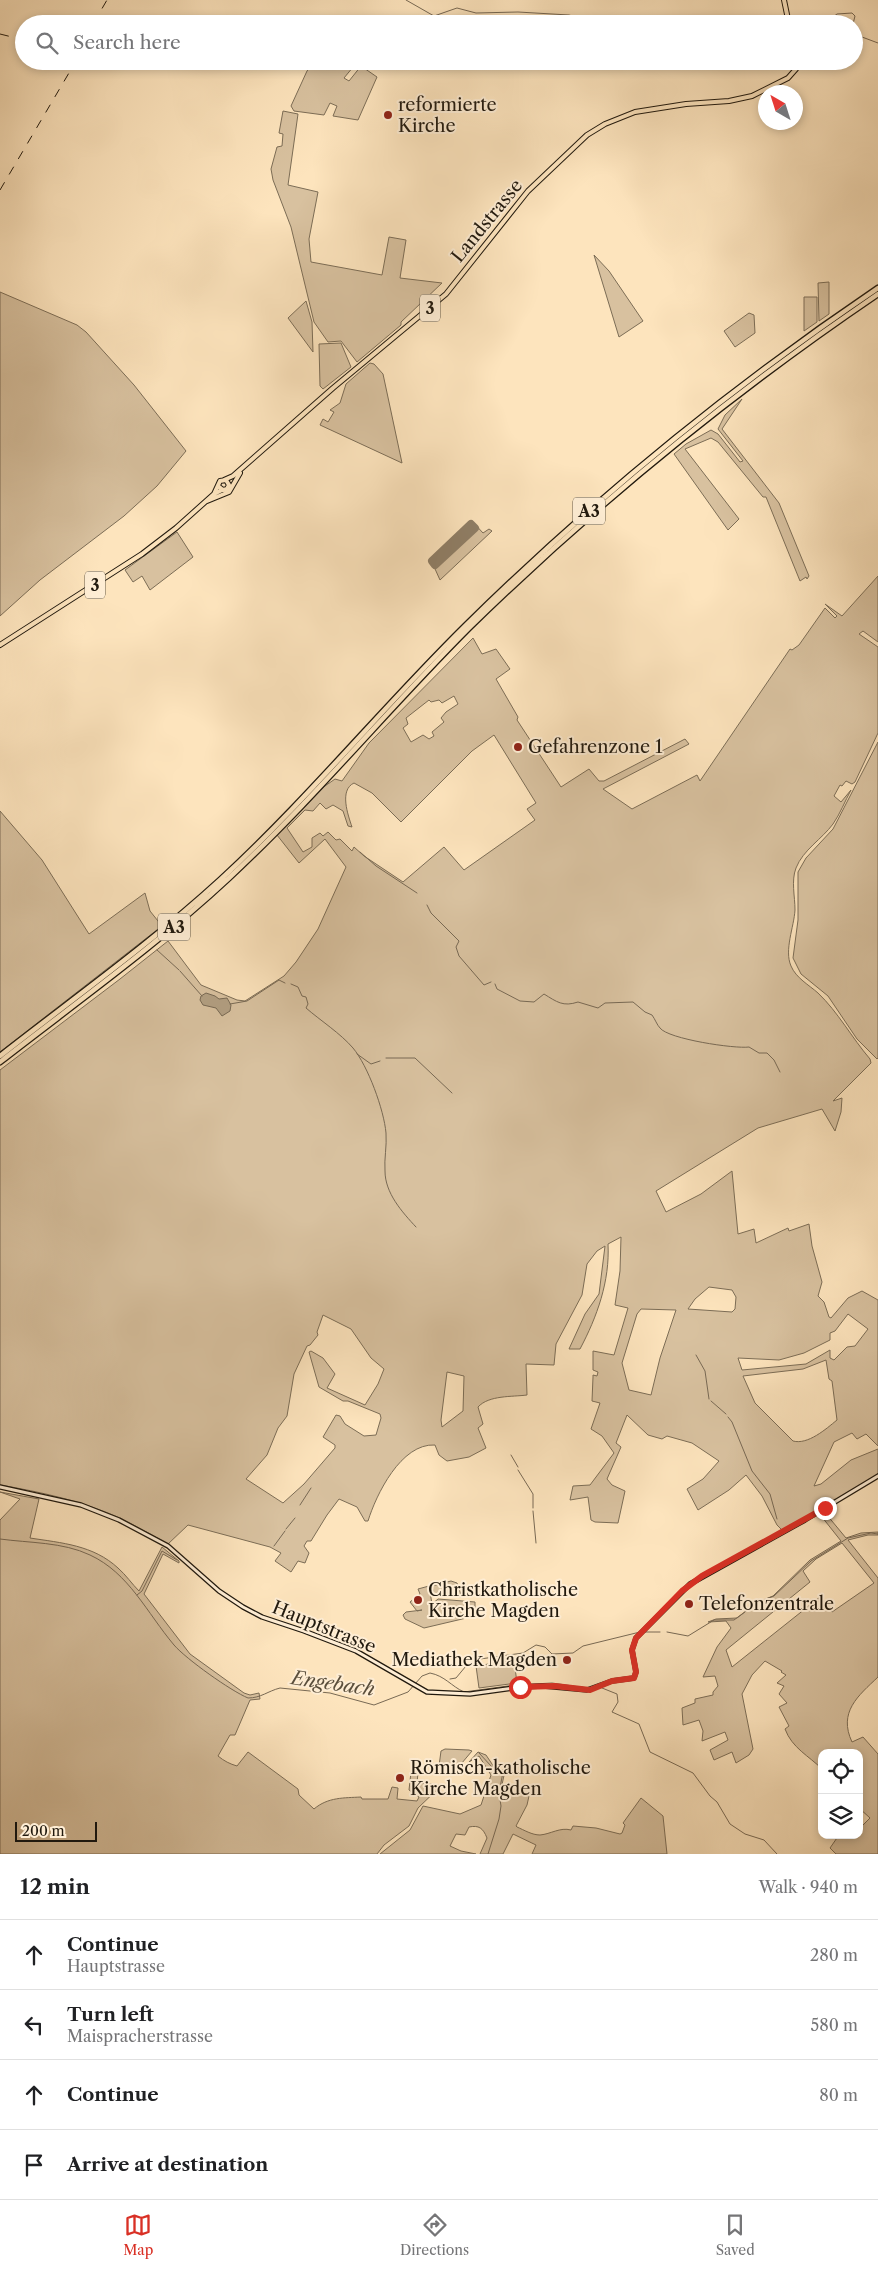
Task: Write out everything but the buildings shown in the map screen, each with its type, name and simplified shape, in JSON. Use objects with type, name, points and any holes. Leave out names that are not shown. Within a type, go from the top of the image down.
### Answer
[{"type":"highway","name":"A3","points":[[0,1062],[121,970],[181,921],[268,840],[465,626],[591,509],[720,402],[818,329],[878,288]]},
{"type":"highway","name":"A3","points":[[0,1056],[111,972],[180,916],[262,840],[467,630],[586,519],[724,406],[821,333],[878,294]]},
{"type":"main road","points":[[784,0],[787,15]]},
{"type":"main road","name":"Landstrasse","points":[[224,480],[233,476],[244,467],[333,388],[446,294],[528,191],[587,135],[605,124],[635,112],[686,104],[729,101],[752,96],[788,78],[795,70]]},
{"type":"main road","points":[[203,504],[228,492],[244,467]]},
{"type":"main road","name":"Landstrasse","points":[[229,484],[233,476]]},
{"type":"main road","points":[[224,480],[229,484],[227,489],[222,490],[218,486],[219,482],[224,480]]},
{"type":"main road","name":"3","points":[[214,494],[218,486]]},
{"type":"main road","name":"3","points":[[0,645],[142,554],[214,494],[222,490]]},
{"type":"main road","name":"Hauptstrasse","points":[[0,1487],[73,1502],[119,1520],[168,1546],[232,1601],[252,1612],[356,1651],[427,1692],[477,1694],[527,1686],[555,1686],[590,1690],[608,1682],[636,1677],[632,1650],[641,1632],[696,1580],[878,1476]]},
{"type":"shaded area","points":[[351,70],[344,78],[349,81],[358,70],[367,70],[377,77],[358,120],[333,116],[337,106],[330,103],[324,115],[294,111],[291,106],[307,71]]},
{"type":"shaded area","points":[[283,111],[298,114],[288,185],[318,192],[309,239],[311,262],[382,275],[389,237],[406,240],[400,278],[442,283],[401,322],[401,325],[357,362],[341,341],[328,342],[314,322],[291,227],[273,180],[271,169],[277,147],[282,146],[283,134],[279,133]]},
{"type":"shaded area","points":[[594,255],[609,271],[643,321],[619,337]]},
{"type":"shaded area","points":[[829,282],[829,314],[819,321],[818,283]]},
{"type":"shaded area","points":[[0,292],[77,325],[86,332],[134,385],[186,451],[157,486],[124,516],[40,580],[0,616]]},
{"type":"shaded area","points":[[804,297],[817,297],[817,322],[804,331]]},
{"type":"shaded area","points":[[306,301],[312,322],[313,352],[288,318]]},
{"type":"shaded area","points":[[749,313],[754,315],[755,333],[735,347],[724,331]]},
{"type":"shaded area","points":[[341,343],[351,367],[323,389],[320,386],[319,344]]},
{"type":"shaded area","points":[[370,363],[374,364],[383,374],[402,463],[320,425],[323,419],[328,422],[334,412],[330,410],[340,403],[346,384]]},
{"type":"shaded area","points":[[742,399],[722,429],[779,503],[809,576],[807,579],[806,577],[800,581],[766,497],[763,497],[718,442],[711,438],[685,449],[739,519],[728,530],[674,454],[686,444],[711,430],[718,434],[740,462],[743,461],[718,429],[725,415]]},
{"type":"shaded area","points":[[472,521],[483,533],[489,529],[492,531],[440,580],[431,560]]},
{"type":"shaded area","points":[[177,532],[193,557],[150,590],[142,576],[133,582],[125,570]]},
{"type":"shaded area","points":[[878,576],[878,642],[863,631],[859,634],[878,647],[878,733],[855,782],[852,784],[846,781],[842,786],[840,785],[834,796],[841,802],[851,790],[836,820],[803,856],[796,868],[793,883],[795,910],[790,938],[789,960],[796,974],[832,1008],[871,1063],[833,1101],[842,1098],[841,1112],[835,1131],[822,1109],[758,1128],[656,1191],[666,1212],[701,1194],[732,1171],[738,1234],[754,1229],[756,1243],[788,1228],[789,1231],[809,1224],[812,1246],[822,1282],[818,1296],[824,1302],[829,1317],[831,1318],[848,1298],[862,1291],[878,1300],[878,1446],[866,1434],[857,1439],[852,1433],[834,1442],[814,1486],[821,1484],[851,1460],[878,1449],[878,1474],[822,1509],[846,1538],[861,1533],[878,1532],[878,1535],[868,1535],[848,1540],[878,1578],[878,1677],[852,1705],[847,1722],[852,1742],[863,1737],[878,1754],[878,1854],[836,1854],[830,1848],[836,1839],[863,1839],[863,1825],[870,1818],[863,1812],[863,1749],[818,1749],[818,1766],[796,1747],[785,1729],[789,1726],[779,1707],[787,1703],[779,1694],[784,1686],[777,1683],[786,1675],[782,1671],[765,1661],[752,1675],[742,1694],[753,1749],[749,1755],[736,1763],[732,1752],[714,1760],[710,1750],[728,1740],[725,1732],[702,1741],[703,1731],[699,1720],[683,1725],[682,1708],[695,1703],[695,1699],[713,1695],[718,1686],[715,1676],[703,1677],[717,1647],[731,1628],[726,1621],[708,1622],[716,1619],[737,1618],[758,1602],[773,1596],[810,1560],[841,1541],[818,1512],[782,1530],[777,1525],[762,1496],[746,1475],[729,1490],[698,1510],[687,1489],[703,1479],[719,1461],[692,1443],[667,1436],[662,1439],[648,1435],[627,1415],[616,1443],[621,1447],[607,1479],[612,1485],[625,1491],[618,1523],[595,1522],[591,1520],[588,1497],[570,1500],[573,1486],[590,1485],[614,1453],[602,1436],[591,1429],[600,1403],[592,1401],[593,1375],[597,1376],[598,1372],[593,1370],[593,1351],[614,1355],[628,1308],[615,1305],[620,1271],[621,1237],[608,1244],[605,1285],[592,1324],[580,1349],[569,1349],[585,1314],[599,1294],[605,1246],[597,1251],[587,1264],[582,1295],[556,1344],[554,1365],[526,1364],[527,1395],[494,1398],[478,1407],[483,1424],[478,1428],[486,1448],[469,1457],[447,1461],[439,1455],[435,1445],[411,1452],[392,1472],[377,1498],[368,1521],[365,1521],[357,1507],[339,1499],[311,1541],[307,1541],[304,1546],[309,1553],[305,1563],[298,1561],[291,1572],[275,1561],[281,1553],[270,1547],[188,1525],[168,1544],[120,1518],[91,1507],[46,1494],[0,1485],[0,1070],[168,941],[201,985],[237,1000],[245,1001],[284,976],[296,962],[318,929],[346,867],[325,839],[299,863],[277,835],[325,786],[335,779],[342,781],[369,743],[473,638],[482,654],[496,649],[510,669],[496,679],[518,717],[517,720],[561,787],[589,769],[599,781],[604,781],[685,739],[689,744],[603,789],[632,809],[697,775],[700,781],[790,649],[792,650],[799,645],[825,608],[835,618],[837,616],[825,604],[842,616]],"holes":[[[454,696],[458,704],[441,718],[444,722],[432,732],[434,736],[429,739],[423,735],[411,742],[403,728],[408,724],[406,718],[429,700],[431,702],[439,700],[442,703]],[[494,735],[536,803],[527,809],[535,820],[464,870],[444,847],[403,882],[364,856],[354,847],[352,851],[340,839],[336,840],[328,832],[323,836],[320,833],[312,838],[312,847],[303,852],[287,828],[305,810],[313,811],[320,803],[326,809],[333,805],[343,811],[348,826],[352,827],[347,810],[346,797],[349,786],[354,783],[372,793],[401,822],[472,751]],[[709,1287],[732,1290],[736,1297],[735,1309],[732,1312],[688,1309],[695,1299]],[[641,1309],[676,1310],[660,1358],[651,1395],[629,1390],[622,1363],[637,1314]],[[848,1314],[868,1329],[855,1346],[847,1347],[834,1360],[830,1358],[830,1350],[806,1364],[742,1370],[738,1358],[779,1360],[804,1353],[830,1340],[830,1333],[835,1331]],[[323,1315],[351,1329],[371,1358],[384,1369],[378,1384],[365,1405],[327,1388],[335,1374],[323,1358],[311,1351],[309,1352],[319,1387],[343,1401],[348,1401],[380,1414],[381,1418],[376,1435],[364,1436],[345,1424],[340,1416],[336,1415],[323,1437],[335,1445],[335,1448],[304,1484],[283,1503],[246,1479],[267,1455],[278,1428],[287,1416],[294,1374],[307,1346],[318,1335],[317,1332]],[[826,1360],[829,1379],[832,1381],[837,1420],[822,1432],[799,1442],[793,1441],[755,1403],[743,1376],[803,1369]],[[447,1372],[464,1376],[463,1411],[442,1427],[441,1420]],[[842,1543],[874,1583],[832,1612],[820,1597],[732,1667],[726,1650],[810,1582],[803,1571],[816,1559]]]},
{"type":"shaded area","points":[[878,742],[877,1059],[857,1039],[828,996],[801,974],[793,958],[798,920],[798,872],[806,858],[833,829]]},
{"type":"shaded area","points":[[0,811],[42,860],[89,934],[145,893],[150,911],[162,926],[0,1052]]},
{"type":"shaded area","points":[[206,993],[219,999],[227,998],[231,1005],[230,1011],[222,1016],[216,1008],[203,1005],[200,1000],[201,996]]},
{"type":"shaded area","points":[[0,1492],[39,1499],[30,1538],[77,1546],[98,1554],[118,1568],[139,1591],[162,1547],[179,1561],[179,1563],[163,1554],[144,1594],[190,1654],[244,1693],[250,1695],[259,1693],[260,1699],[250,1700],[235,1735],[230,1735],[218,1756],[237,1766],[248,1752],[298,1789],[299,1795],[314,1809],[325,1802],[336,1799],[361,1797],[362,1799],[388,1799],[392,1787],[398,1788],[397,1799],[417,1801],[419,1797],[409,1790],[411,1772],[418,1773],[417,1783],[442,1785],[418,1808],[409,1826],[384,1845],[377,1854],[0,1854],[0,1520],[20,1499]]},
{"type":"shaded area","points":[[451,1581],[457,1583],[462,1597],[434,1596],[432,1586]]},
{"type":"shaded area","points":[[429,1586],[432,1604],[438,1599],[475,1602],[475,1616],[424,1628],[405,1619],[403,1615],[406,1612],[417,1611],[410,1602],[420,1594],[418,1589]]},
{"type":"shaded area","points":[[514,1660],[517,1683],[479,1688],[476,1666]]},
{"type":"shaded area","points":[[445,1749],[472,1751],[456,1770],[439,1766],[441,1751]]},
{"type":"shaded area","points":[[478,1752],[486,1755],[494,1767],[505,1771],[501,1789],[529,1796],[517,1827],[540,1835],[563,1829],[571,1830],[573,1826],[596,1828],[620,1834],[625,1825],[623,1823],[641,1798],[663,1816],[667,1854],[532,1854],[536,1845],[513,1834],[503,1854],[480,1854],[487,1838],[482,1830],[475,1826],[469,1827],[465,1835],[456,1834],[450,1846],[461,1851],[476,1854],[380,1854],[410,1830],[423,1806],[460,1814],[481,1805],[491,1775],[479,1756],[469,1762]]},
{"type":"waterway","points":[[406,0],[432,15]]},
{"type":"waterway","points":[[437,15],[457,8],[476,13],[518,12],[569,15]]},
{"type":"waterway","points":[[836,15],[852,13],[854,15]]},
{"type":"waterway","points":[[863,37],[878,43]]},
{"type":"waterway","points":[[360,852],[376,866],[417,893]]},
{"type":"waterway","points":[[427,905],[431,913],[459,941],[456,947],[459,956],[484,985],[491,982]]},
{"type":"waterway","points":[[157,950],[179,970]]},
{"type":"waterway","points":[[180,971],[202,996]]},
{"type":"waterway","points":[[230,1004],[247,1001],[279,980],[285,983]]},
{"type":"waterway","points":[[291,984],[298,987],[302,996],[306,997],[308,1004],[306,1008],[336,1032],[359,1056],[374,1089],[385,1123],[385,1171],[388,1187],[400,1208],[416,1227]]},
{"type":"waterway","points":[[495,984],[497,989],[520,1001],[534,1002],[544,994],[560,1003],[578,1002],[598,1008],[605,1003],[633,1002],[652,1015],[659,1027],[666,1032],[702,1042],[749,1047],[759,1053],[767,1053],[774,1060],[780,1072]]},
{"type":"waterway","points":[[357,1054],[371,1064],[380,1061]]},
{"type":"waterway","points":[[386,1058],[415,1058],[452,1093]]},
{"type":"waterway","points":[[696,1355],[705,1371],[709,1399]]},
{"type":"waterway","points":[[711,1401],[726,1414]]},
{"type":"waterway","points":[[728,1417],[732,1422],[752,1471],[770,1494],[777,1519]]},
{"type":"waterway","points":[[511,1455],[518,1467]]},
{"type":"waterway","points":[[518,1470],[533,1494],[533,1508]]},
{"type":"waterway","points":[[300,1505],[311,1488]]},
{"type":"waterway","points":[[533,1511],[536,1543]]},
{"type":"waterway","points":[[286,1529],[295,1518]]},
{"type":"waterway","points":[[274,1546],[285,1531]]},
{"type":"waterway","points":[[667,1632],[688,1636],[714,1620],[734,1620],[758,1602],[774,1596],[811,1561],[848,1538],[871,1533],[878,1534]]},
{"type":"waterway","name":"Engebach","points":[[0,1539],[69,1548],[90,1555],[104,1563],[127,1583],[164,1633],[180,1651],[220,1682],[248,1698],[257,1697],[280,1688],[330,1693],[374,1705],[408,1692],[422,1676],[430,1673],[440,1676],[464,1692],[515,1685],[552,1683],[587,1688]]},
{"type":"waterway","points":[[137,1595],[142,1591],[162,1551],[177,1560]]},
{"type":"waterway","points":[[450,1679],[456,1678],[466,1666],[480,1659],[523,1653],[536,1645],[545,1647],[552,1654],[573,1653],[583,1646],[640,1632]]},
{"type":"waterway","points":[[644,1632],[660,1632]]},
{"type":"waterway","points":[[602,1688],[617,1694],[618,1702],[612,1712],[639,1724],[650,1752],[693,1773],[710,1796],[717,1802],[730,1824],[745,1834],[764,1840],[777,1854]]},
{"type":"waterway","points":[[479,1753],[492,1767],[503,1772],[499,1793],[501,1806],[499,1819],[488,1854]]},
{"type":"taxiway","points":[[471,524],[475,528],[435,565],[432,561],[471,524]]},
{"type":"railway","points":[[98,15],[107,0]]},
{"type":"railway","points":[[0,34],[15,38]]},
{"type":"railway","points":[[0,190],[71,70]]},
{"type":"place","name":"reformierte Kirche","points":[[388,115]]},
{"type":"place","name":"Gefahrenzone 1","points":[[518,747]]},
{"type":"place","name":"Christkatholische Kirche Magden","points":[[418,1600]]},
{"type":"place","name":"Telefonzentrale","points":[[689,1604]]},
{"type":"place","name":"Mediathek Magden","points":[[567,1660]]},
{"type":"place","name":"Römisch-katholische Kirche Magden","points":[[400,1778]]},
{"type":"route","points":[[520,1687],[555,1686],[590,1690],[612,1681],[634,1678],[636,1672],[632,1650],[636,1638],[682,1591],[702,1576],[825,1508]]}]
